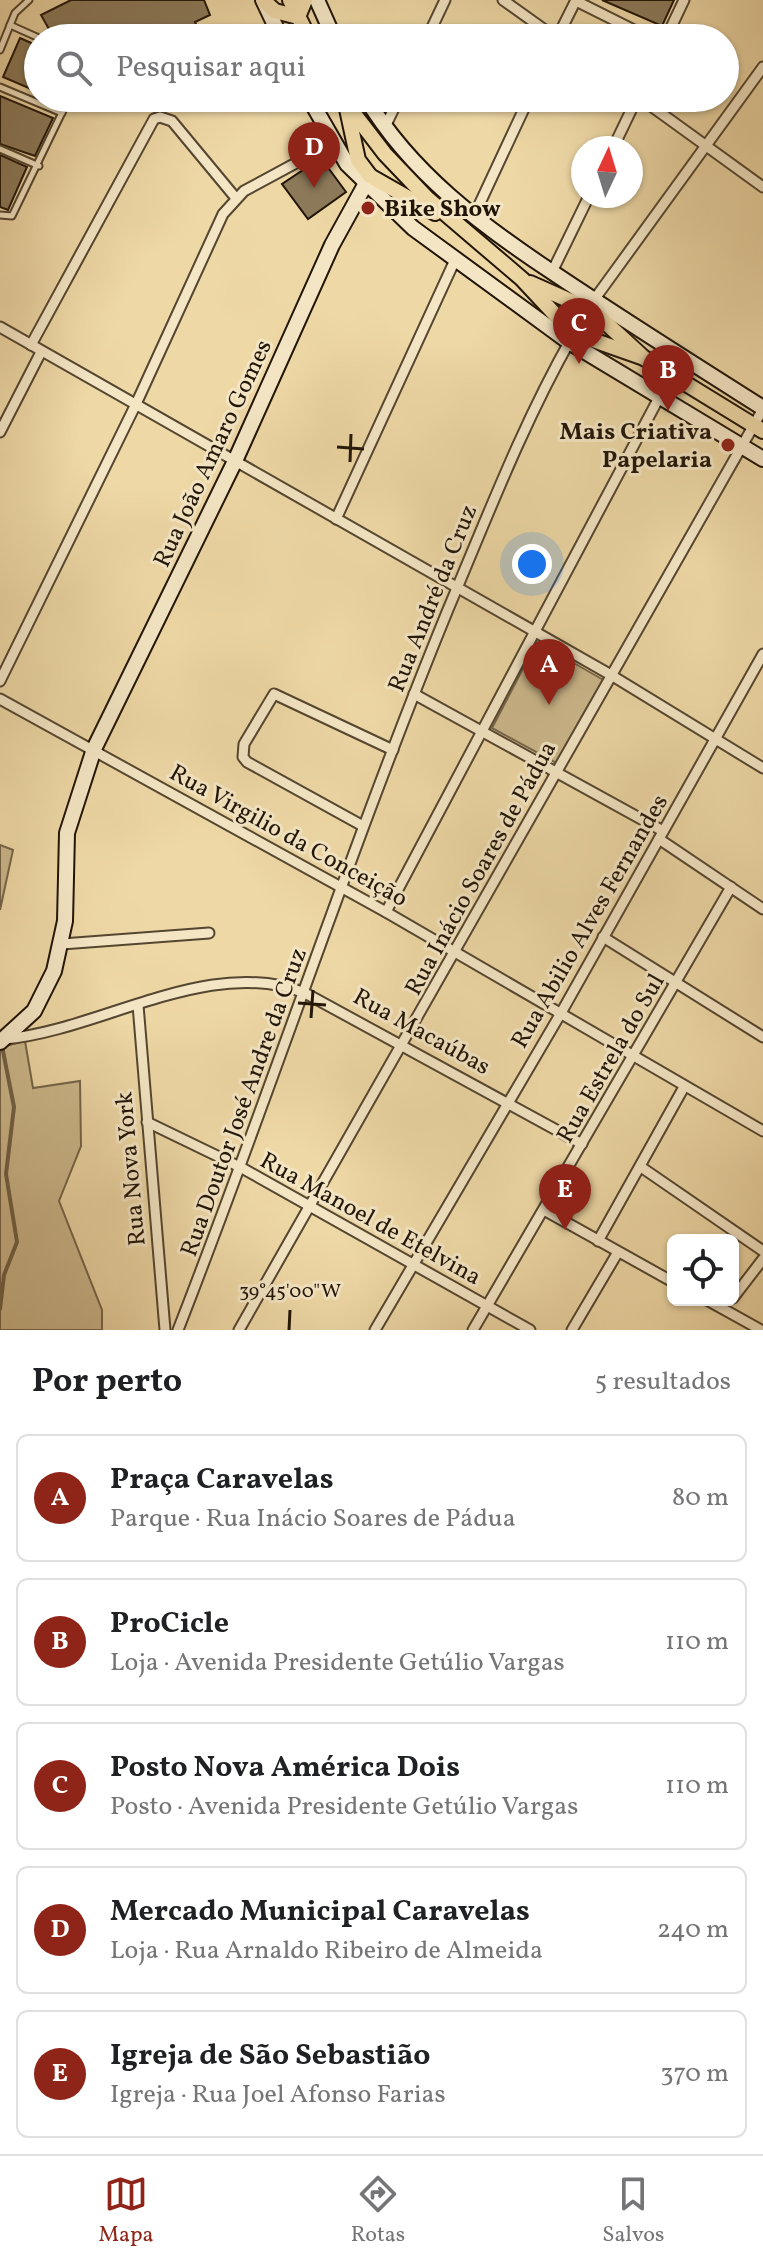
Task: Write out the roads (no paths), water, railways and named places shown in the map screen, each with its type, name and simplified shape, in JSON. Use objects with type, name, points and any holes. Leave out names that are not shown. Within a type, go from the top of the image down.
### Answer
[{"type":"main road","points":[[290,0],[302,24]]},
{"type":"main road","points":[[298,17],[305,0]]},
{"type":"main road","points":[[264,1],[275,11],[298,17]]},
{"type":"main road","points":[[346,112],[358,160],[368,180],[449,221]]},
{"type":"main road","points":[[352,112],[403,173],[449,221],[522,279],[560,319],[572,337],[590,339],[644,358]]},
{"type":"main road","points":[[358,160],[366,146],[377,143]]},
{"type":"main road","points":[[388,188],[403,173]]},
{"type":"main road","points":[[522,279],[585,304],[644,358],[758,428]]},
{"type":"main road","points":[[560,319],[565,307],[585,304]]},
{"type":"main road","points":[[590,339],[598,330],[600,318]]},
{"type":"street","points":[[317,0],[328,24]]},
{"type":"street","points":[[434,24],[445,0]]},
{"type":"street","points":[[503,0],[536,24]]},
{"type":"street","points":[[673,24],[684,0]]},
{"type":"street","points":[[264,1],[275,24]]},
{"type":"street","points":[[564,24],[576,1],[622,24]]},
{"type":"street","points":[[739,99],[763,67]]},
{"type":"street","points":[[316,112],[333,143],[368,180],[455,260],[659,396],[763,459]]},
{"type":"street","points":[[375,112],[385,127],[473,218],[552,272],[585,304],[763,408]]},
{"type":"street","points":[[385,127],[392,112]]},
{"type":"street","points":[[473,218],[522,112]]},
{"type":"street","points":[[619,136],[632,112]]},
{"type":"street","points":[[658,112],[763,187]]},
{"type":"street","points":[[585,304],[729,112]]},
{"type":"street","points":[[31,345],[154,119],[160,117],[172,121],[235,197]]},
{"type":"street","points":[[0,681],[136,404],[213,231],[235,197],[333,143]]},
{"type":"street","name":"Rua João Amaro Gomes","points":[[1,1040],[34,1011],[54,971],[62,944],[67,833],[94,749],[235,461],[332,245],[368,180]]},
{"type":"street","points":[[552,272],[583,208]]},
{"type":"street","points":[[336,519],[455,260]]},
{"type":"street","points":[[0,327],[611,675],[717,737],[763,768]]},
{"type":"street","name":"Rua André da Cruz","points":[[343,888],[363,826],[414,694],[501,483],[572,337]]},
{"type":"street","points":[[0,432],[41,352]]},
{"type":"street","points":[[386,912],[671,375]]},
{"type":"street","name":"Rua Inácio Soares de Pádua","points":[[239,1330],[312,1207],[741,446],[758,428],[763,408]]},
{"type":"street","name":"Rua Abilio Alves Fernandes","points":[[375,1330],[561,1013],[763,654]]},
{"type":"street","points":[[414,694],[557,772],[661,835],[763,909]]},
{"type":"street","points":[[363,826],[247,762],[243,757],[244,744],[270,696],[283,695],[393,750]]},
{"type":"street","name":"Rua Virgilio da Conceição","points":[[0,699],[386,912],[763,1131]]},
{"type":"street","name":"Rua Estrela do Sul","points":[[473,1330],[731,887]]},
{"type":"street","name":"Rua Doutor José Andre da Cruz","points":[[178,1330],[242,1168],[343,888]]},
{"type":"street","points":[[62,944],[209,933]]},
{"type":"street","points":[[603,937],[763,1037]]},
{"type":"street","name":"Rua Macaúbas","points":[[1,1040],[73,1026],[211,985],[267,982],[305,993],[582,1144]]},
{"type":"street","name":"Rua Nova York","points":[[138,1005],[165,1330]]},
{"type":"street","points":[[598,1241],[684,1087]]},
{"type":"street","name":"Rua Manoel de Etelvina","points":[[147,1122],[242,1168],[530,1330]]},
{"type":"street","points":[[641,1167],[763,1251]]},
{"type":"street","points":[[544,1210],[667,1279]]},
{"type":"street","points":[[572,1330],[618,1252]]},
{"type":"street","points":[[739,1290],[763,1259]]},
{"type":"street","points":[[718,1306],[761,1330]]},
{"type":"lane","points":[[0,50],[17,9],[29,0]]},
{"type":"lane","points":[[10,25],[24,31]]},
{"type":"lane","points":[[0,87],[24,97]]},
{"type":"lane","points":[[0,215],[12,216],[39,166],[62,113]]},
{"type":"lane","points":[[0,149],[39,166]]},
{"type":"waterway","points":[[0,1309],[4,1275],[17,1242],[6,1174],[14,1107],[2,1046]]},
{"type":"place","name":"Mercado Municipal Caravelas","points":[[314,188]]},
{"type":"place","name":"Bike Show","points":[[368,208]]},
{"type":"place","name":"Posto Nova América Dois","points":[[579,364]]},
{"type":"place","name":"ProCicle","points":[[668,411]]},
{"type":"place","name":"Mais Criativa Papelaria","points":[[728,445]]},
{"type":"place","name":"Praça Caravelas","points":[[549,705]]},
{"type":"place","name":"Igreja de São Sebastião","points":[[565,1230]]}]
